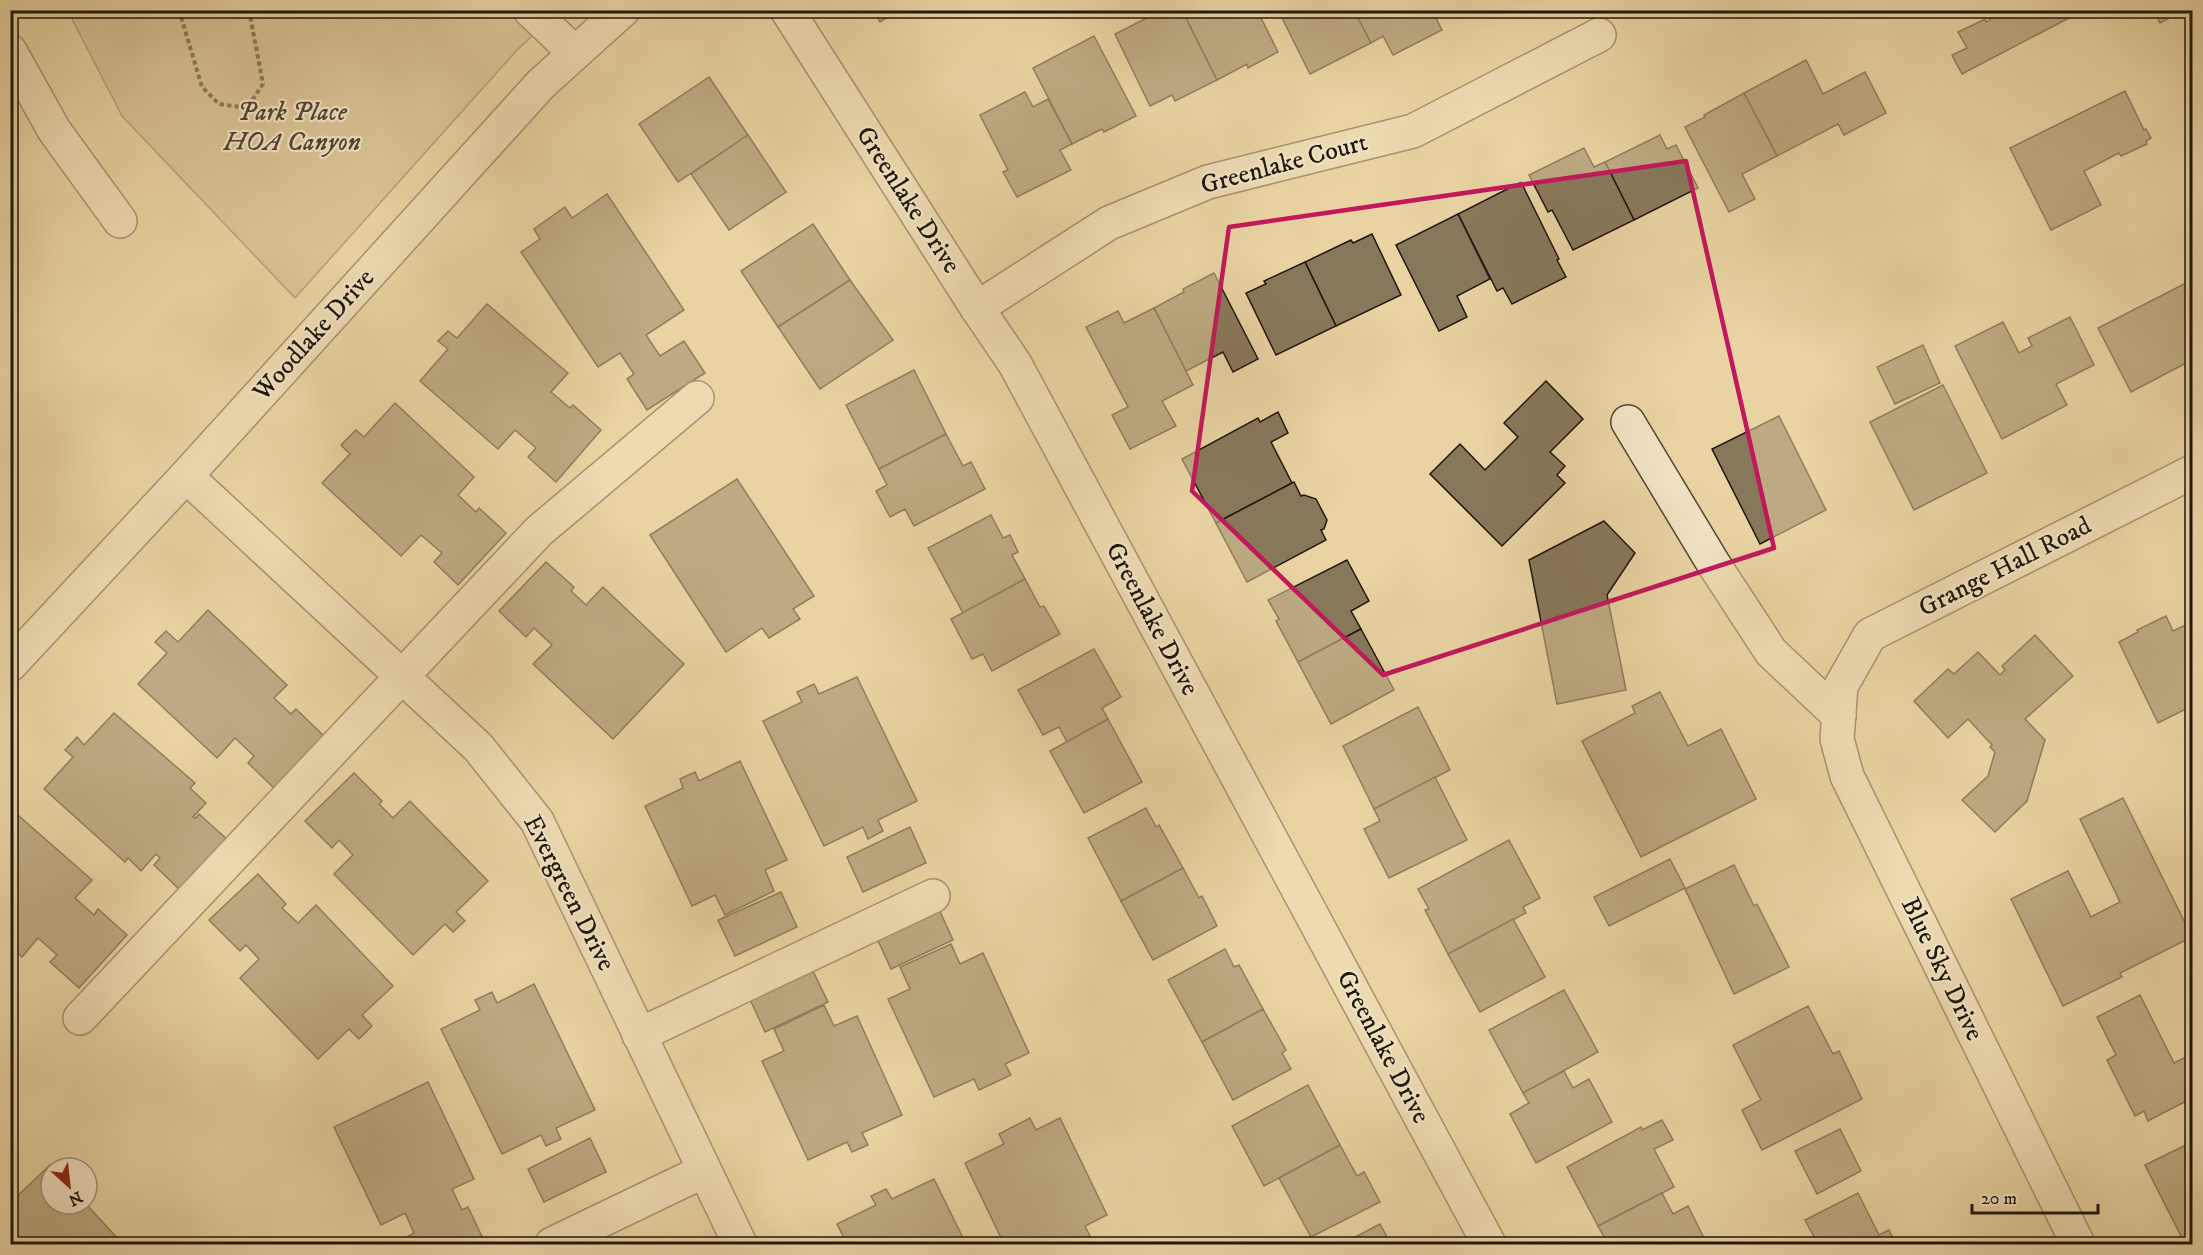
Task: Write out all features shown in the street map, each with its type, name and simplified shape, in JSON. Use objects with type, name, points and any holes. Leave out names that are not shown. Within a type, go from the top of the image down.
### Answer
[{"type":"street","points":[[530,10],[575,53]]},
{"type":"street","name":"Woodlake Drive","points":[[10,665],[186,477],[541,84],[623,10]]},
{"type":"street","name":"Greenlake Drive","points":[[787,10],[1021,374],[1489,1245]]},
{"type":"street","name":"Greenlake Court","points":[[977,308],[1109,223],[1208,182],[1413,130],[1599,35]]},
{"type":"street","points":[[10,51],[54,130],[120,221]]},
{"type":"street","points":[[80,1018],[539,531],[697,398]]},
{"type":"street","points":[[1628,422],[1713,563],[1771,652],[1840,701]]},
{"type":"street","name":"Grange Hall Road","points":[[1840,701],[1870,635],[2193,472]]},
{"type":"street","name":"Evergreen Drive","points":[[186,477],[478,747],[537,821],[740,1245]]},
{"type":"street","name":"Blue Sky Drive","points":[[1840,701],[1837,738],[1847,776],[2078,1245]]},
{"type":"street","points":[[639,1035],[933,896]]},
{"type":"street","points":[[552,1245],[704,1171]]},
{"type":"path","points":[[179,10],[202,87],[219,104],[248,108],[263,84],[249,10]]},
{"type":"highlighted area","points":[[1686,161],[1774,548],[1383,675],[1192,491],[1229,227]]},
{"type":"green space","name":"Park Place HOA Canyon","points":[[68,11],[559,11],[517,50],[295,298],[122,116]]},
{"type":"building","points":[[873,10],[899,10],[880,22]]},
{"type":"building","points":[[1162,10],[1182,10],[1217,80],[1175,101],[1172,95],[1150,106],[1115,34]]},
{"type":"building","points":[[1186,10],[1257,10],[1278,52],[1248,68],[1247,64],[1217,80],[1183,12]]},
{"type":"building","points":[[1278,10],[1354,10],[1371,43],[1310,74]]},
{"type":"building","points":[[1354,10],[1432,10],[1442,30],[1393,55],[1383,36],[1371,43]]},
{"type":"building","points":[[1985,10],[2084,10],[1962,74],[1952,55],[1967,48],[1958,32],[1985,19],[1986,22],[1990,20]]},
{"type":"building","points":[[2148,10],[2184,10],[2160,23],[2155,13],[2151,15]]},
{"type":"building","points":[[1094,36],[1136,116],[1104,132],[1102,129],[1072,144],[1033,68]]},
{"type":"building","points":[[1806,60],[1823,94],[1865,72],[1886,113],[1844,135],[1838,124],[1777,156],[1744,93]]},
{"type":"building","points":[[709,77],[748,135],[678,182],[639,124]]},
{"type":"building","points":[[2125,91],[2144,130],[2146,129],[2151,138],[2146,141],[2147,144],[2121,156],[2119,153],[2084,171],[2101,205],[2051,230],[2010,148]]},
{"type":"building","points":[[1025,92],[1033,107],[1048,99],[1072,144],[1060,150],[1071,170],[1017,197],[1003,172],[1008,170],[980,115]]},
{"type":"building","points":[[1744,93],[1777,156],[1742,174],[1755,199],[1729,212],[1685,127]]},
{"type":"building","points":[[748,135],[786,192],[729,230],[691,174]]},
{"type":"building","points":[[1660,135],[1667,149],[1676,145],[1698,188],[1634,220],[1605,162]]},
{"type":"building","points":[[1584,148],[1594,167],[1605,162],[1634,220],[1573,250],[1552,210],[1548,212],[1529,175]]},
{"type":"building","points":[[1521,182],[1566,277],[1512,304],[1503,288],[1497,291],[1458,214]]},
{"type":"building","points":[[607,194],[684,310],[646,335],[660,356],[684,341],[705,373],[647,410],[627,379],[634,374],[620,353],[598,367],[521,252],[540,239],[534,229],[565,207],[572,218]]},
{"type":"building","points":[[1458,214],[1490,279],[1457,296],[1467,317],[1439,331],[1396,245]]},
{"type":"building","points":[[813,224],[850,280],[778,327],[741,271]]},
{"type":"building","points":[[1372,234],[1401,295],[1336,326],[1305,262],[1351,240],[1353,243]]},
{"type":"building","points":[[1305,262],[1336,326],[1276,355],[1246,293],[1266,284],[1264,281]]},
{"type":"building","points":[[1214,273],[1258,359],[1233,372],[1223,352],[1186,371],[1154,308]]},
{"type":"building","points":[[850,280],[893,340],[820,389],[778,327]]},
{"type":"building","points":[[2186,283],[2192,295],[2192,360],[2131,392],[2098,328]]},
{"type":"building","points":[[487,304],[568,373],[551,392],[570,408],[573,405],[601,430],[556,482],[528,457],[536,448],[515,430],[498,449],[420,381],[448,349],[438,341],[448,331],[457,338]]},
{"type":"building","points":[[1154,308],[1193,385],[1162,401],[1176,426],[1130,449],[1112,415],[1128,407],[1086,327],[1118,311],[1124,323]]},
{"type":"building","points":[[2070,317],[2094,365],[2056,384],[2067,405],[2002,439],[1955,346],[2003,322],[2019,353],[2032,346],[2028,338]]},
{"type":"building","points":[[1923,345],[1940,383],[1895,404],[1877,367]]},
{"type":"building","points":[[914,370],[946,434],[879,469],[846,405]]},
{"type":"building","points":[[1546,381],[1583,419],[1550,452],[1565,466],[1557,475],[1565,483],[1502,546],[1430,474],[1460,444],[1485,470],[1518,437],[1504,423]]},
{"type":"building","points":[[1943,385],[1987,473],[1914,510],[1870,422]]},
{"type":"building","points":[[395,403],[474,477],[458,495],[476,512],[479,508],[506,533],[458,585],[434,562],[442,553],[421,535],[401,556],[322,483],[350,454],[341,445],[356,430],[364,437]]},
{"type":"building","points":[[1278,412],[1288,433],[1271,442],[1292,483],[1216,523],[1182,459],[1258,418],[1260,422]]},
{"type":"building","points":[[1779,416],[1826,510],[1760,544],[1712,449]]},
{"type":"building","points":[[946,434],[963,466],[971,462],[985,489],[914,526],[905,509],[890,517],[876,491],[887,485],[879,469]]},
{"type":"building","points":[[737,479],[814,596],[793,609],[800,619],[769,638],[762,628],[726,652],[650,535]]},
{"type":"building","points":[[1294,482],[1301,496],[1316,499],[1327,520],[1324,529],[1321,530],[1326,540],[1247,582],[1216,523]]},
{"type":"building","points":[[991,515],[1003,538],[1010,535],[1018,552],[1012,555],[1025,579],[963,613],[928,548]]},
{"type":"building","points":[[1604,521],[1635,553],[1607,595],[1626,690],[1557,704],[1529,560]]},
{"type":"building","points":[[1347,560],[1369,601],[1351,611],[1361,629],[1298,662],[1276,621],[1279,619],[1268,600]]},
{"type":"building","points":[[546,562],[574,587],[571,591],[586,605],[603,587],[684,664],[613,739],[533,664],[552,645],[534,628],[526,637],[499,611]]},
{"type":"building","points":[[1025,579],[1040,607],[1044,606],[1060,634],[992,671],[983,654],[972,659],[951,619]]},
{"type":"building","points":[[208,610],[287,685],[274,698],[291,714],[296,709],[324,736],[274,788],[248,763],[254,756],[235,738],[217,758],[138,684],[167,653],[155,642],[166,631],[178,642]]},
{"type":"building","points":[[2166,616],[2173,631],[2192,622],[2192,706],[2158,723],[2119,642]]},
{"type":"building","points":[[1361,629],[1394,690],[1331,724],[1298,662]]},
{"type":"building","points":[[2035,635],[2073,676],[2025,719],[2045,740],[2027,801],[1995,832],[1962,800],[1988,776],[1995,752],[1990,747],[1992,745],[1968,719],[1948,738],[1914,701],[1948,669],[1954,674],[1978,652],[2000,675],[2005,670],[2002,666]]},
{"type":"building","points":[[1094,649],[1121,697],[1102,708],[1108,719],[1067,742],[1059,727],[1043,735],[1018,690]]},
{"type":"building","points":[[857,677],[917,801],[878,820],[883,831],[868,839],[863,827],[824,846],[763,721],[802,702],[797,692],[814,684],[819,694]]},
{"type":"building","points":[[1660,692],[1688,746],[1721,729],[1756,799],[1641,857],[1582,741],[1635,713],[1632,706]]},
{"type":"building","points":[[1418,707],[1450,770],[1374,809],[1343,746]]},
{"type":"building","points":[[114,713],[195,783],[190,788],[206,803],[193,817],[196,818],[199,814],[229,841],[182,892],[154,865],[160,858],[156,854],[141,871],[128,858],[125,862],[44,789],[73,757],[65,750],[77,737],[84,745]]},
{"type":"building","points":[[1108,719],[1142,782],[1084,813],[1050,751]]},
{"type":"building","points":[[740,761],[787,860],[765,870],[774,891],[725,915],[715,895],[692,906],[645,806],[683,788],[680,779],[695,772],[699,781]]},
{"type":"building","points":[[354,773],[382,801],[379,804],[393,818],[410,801],[488,881],[456,912],[465,921],[453,932],[445,924],[413,955],[334,874],[353,855],[339,840],[332,848],[305,821]]},
{"type":"building","points":[[1435,777],[1467,840],[1389,878],[1364,829],[1380,821],[1374,809]]},
{"type":"building","points":[[2123,798],[2192,937],[2120,973],[2122,977],[2063,1006],[2011,899],[2068,871],[2091,917],[2120,902],[2080,819]]},
{"type":"building","points":[[1146,808],[1156,827],[1159,825],[1183,868],[1121,901],[1088,838]]},
{"type":"building","points":[[11,809],[92,880],[75,898],[94,915],[98,909],[127,935],[79,988],[50,962],[57,955],[38,938],[22,957],[10,947]]},
{"type":"building","points":[[910,827],[926,863],[863,892],[847,857]]},
{"type":"building","points":[[1509,840],[1540,898],[1523,907],[1526,913],[1448,954],[1425,910],[1429,909],[1418,889]]},
{"type":"building","points":[[1670,859],[1685,888],[1609,926],[1594,897]]},
{"type":"building","points":[[1734,865],[1754,906],[1757,904],[1789,967],[1734,994],[1685,889]]},
{"type":"building","points":[[1183,868],[1199,898],[1202,896],[1217,926],[1153,960],[1121,901]]},
{"type":"building","points":[[258,874],[286,904],[282,908],[298,923],[316,905],[393,986],[362,1015],[372,1026],[359,1039],[349,1029],[318,1059],[240,978],[259,959],[246,945],[240,951],[209,920]]},
{"type":"building","points":[[781,892],[797,927],[735,956],[718,920]]},
{"type":"building","points":[[937,905],[953,940],[891,969],[875,934]]},
{"type":"building","points":[[1513,919],[1545,977],[1480,1012],[1448,954]]},
{"type":"building","points":[[951,944],[960,964],[983,953],[1029,1053],[1005,1064],[1011,1075],[979,1090],[974,1079],[934,1097],[888,999],[910,989],[900,967]]},
{"type":"building","points":[[1225,949],[1234,967],[1239,965],[1263,1009],[1202,1042],[1168,980]]},
{"type":"building","points":[[811,967],[828,1002],[765,1032],[748,995]]},
{"type":"building","points":[[534,984],[595,1110],[556,1128],[561,1139],[546,1146],[541,1135],[502,1154],[441,1029],[480,1010],[475,1000],[492,992],[497,1003]]},
{"type":"building","points":[[1564,990],[1598,1052],[1523,1093],[1489,1030]]},
{"type":"building","points":[[2140,995],[2174,1063],[2192,1054],[2192,1098],[2148,1121],[2144,1111],[2135,1116],[2107,1060],[2116,1055],[2097,1017]]},
{"type":"building","points":[[824,1005],[834,1026],[857,1016],[902,1115],[862,1133],[868,1145],[852,1152],[847,1142],[808,1160],[762,1061],[784,1051],[774,1029]]},
{"type":"building","points":[[1808,1006],[1833,1054],[1839,1051],[1862,1099],[1762,1150],[1742,1110],[1761,1100],[1733,1045]]},
{"type":"building","points":[[1263,1009],[1286,1050],[1282,1053],[1291,1069],[1233,1100],[1202,1042]]},
{"type":"building","points":[[1564,1071],[1573,1088],[1589,1079],[1612,1122],[1536,1163],[1510,1114],[1529,1103],[1523,1093]]},
{"type":"building","points":[[428,1082],[474,1179],[452,1189],[462,1210],[468,1207],[485,1243],[410,1244],[407,1237],[414,1233],[405,1213],[381,1225],[334,1127]]},
{"type":"building","points":[[1308,1085],[1340,1145],[1264,1186],[1232,1126]]},
{"type":"building","points":[[1030,1118],[1036,1130],[1060,1118],[1107,1215],[1085,1226],[1094,1244],[1004,1244],[965,1163],[1004,1144],[999,1134]]},
{"type":"building","points":[[1662,1120],[1673,1140],[1654,1149],[1674,1187],[1598,1226],[1567,1167],[1641,1127],[1642,1130]]},
{"type":"building","points":[[1840,1129],[1861,1171],[1817,1194],[1795,1151]]},
{"type":"building","points":[[590,1138],[606,1172],[544,1202],[528,1169]]},
{"type":"building","points":[[2192,1142],[2192,1244],[2185,1244],[2145,1165]]},
{"type":"building","points":[[1340,1145],[1357,1176],[1364,1172],[1380,1202],[1311,1237],[1279,1178]]},
{"type":"building","points":[[39,1175],[39,1216],[97,1216],[119,1240],[115,1244],[10,1244],[10,1203]]},
{"type":"building","points":[[934,1179],[966,1244],[847,1244],[837,1224],[876,1205],[871,1196],[886,1189],[892,1199]]},
{"type":"building","points":[[1662,1193],[1673,1214],[1688,1206],[1707,1244],[1608,1244],[1598,1226]]},
{"type":"building","points":[[1858,1193],[1879,1235],[1889,1230],[1896,1244],[1818,1244],[1805,1220]]},
{"type":"building","points":[[1380,1224],[1391,1244],[1342,1244]]}]
